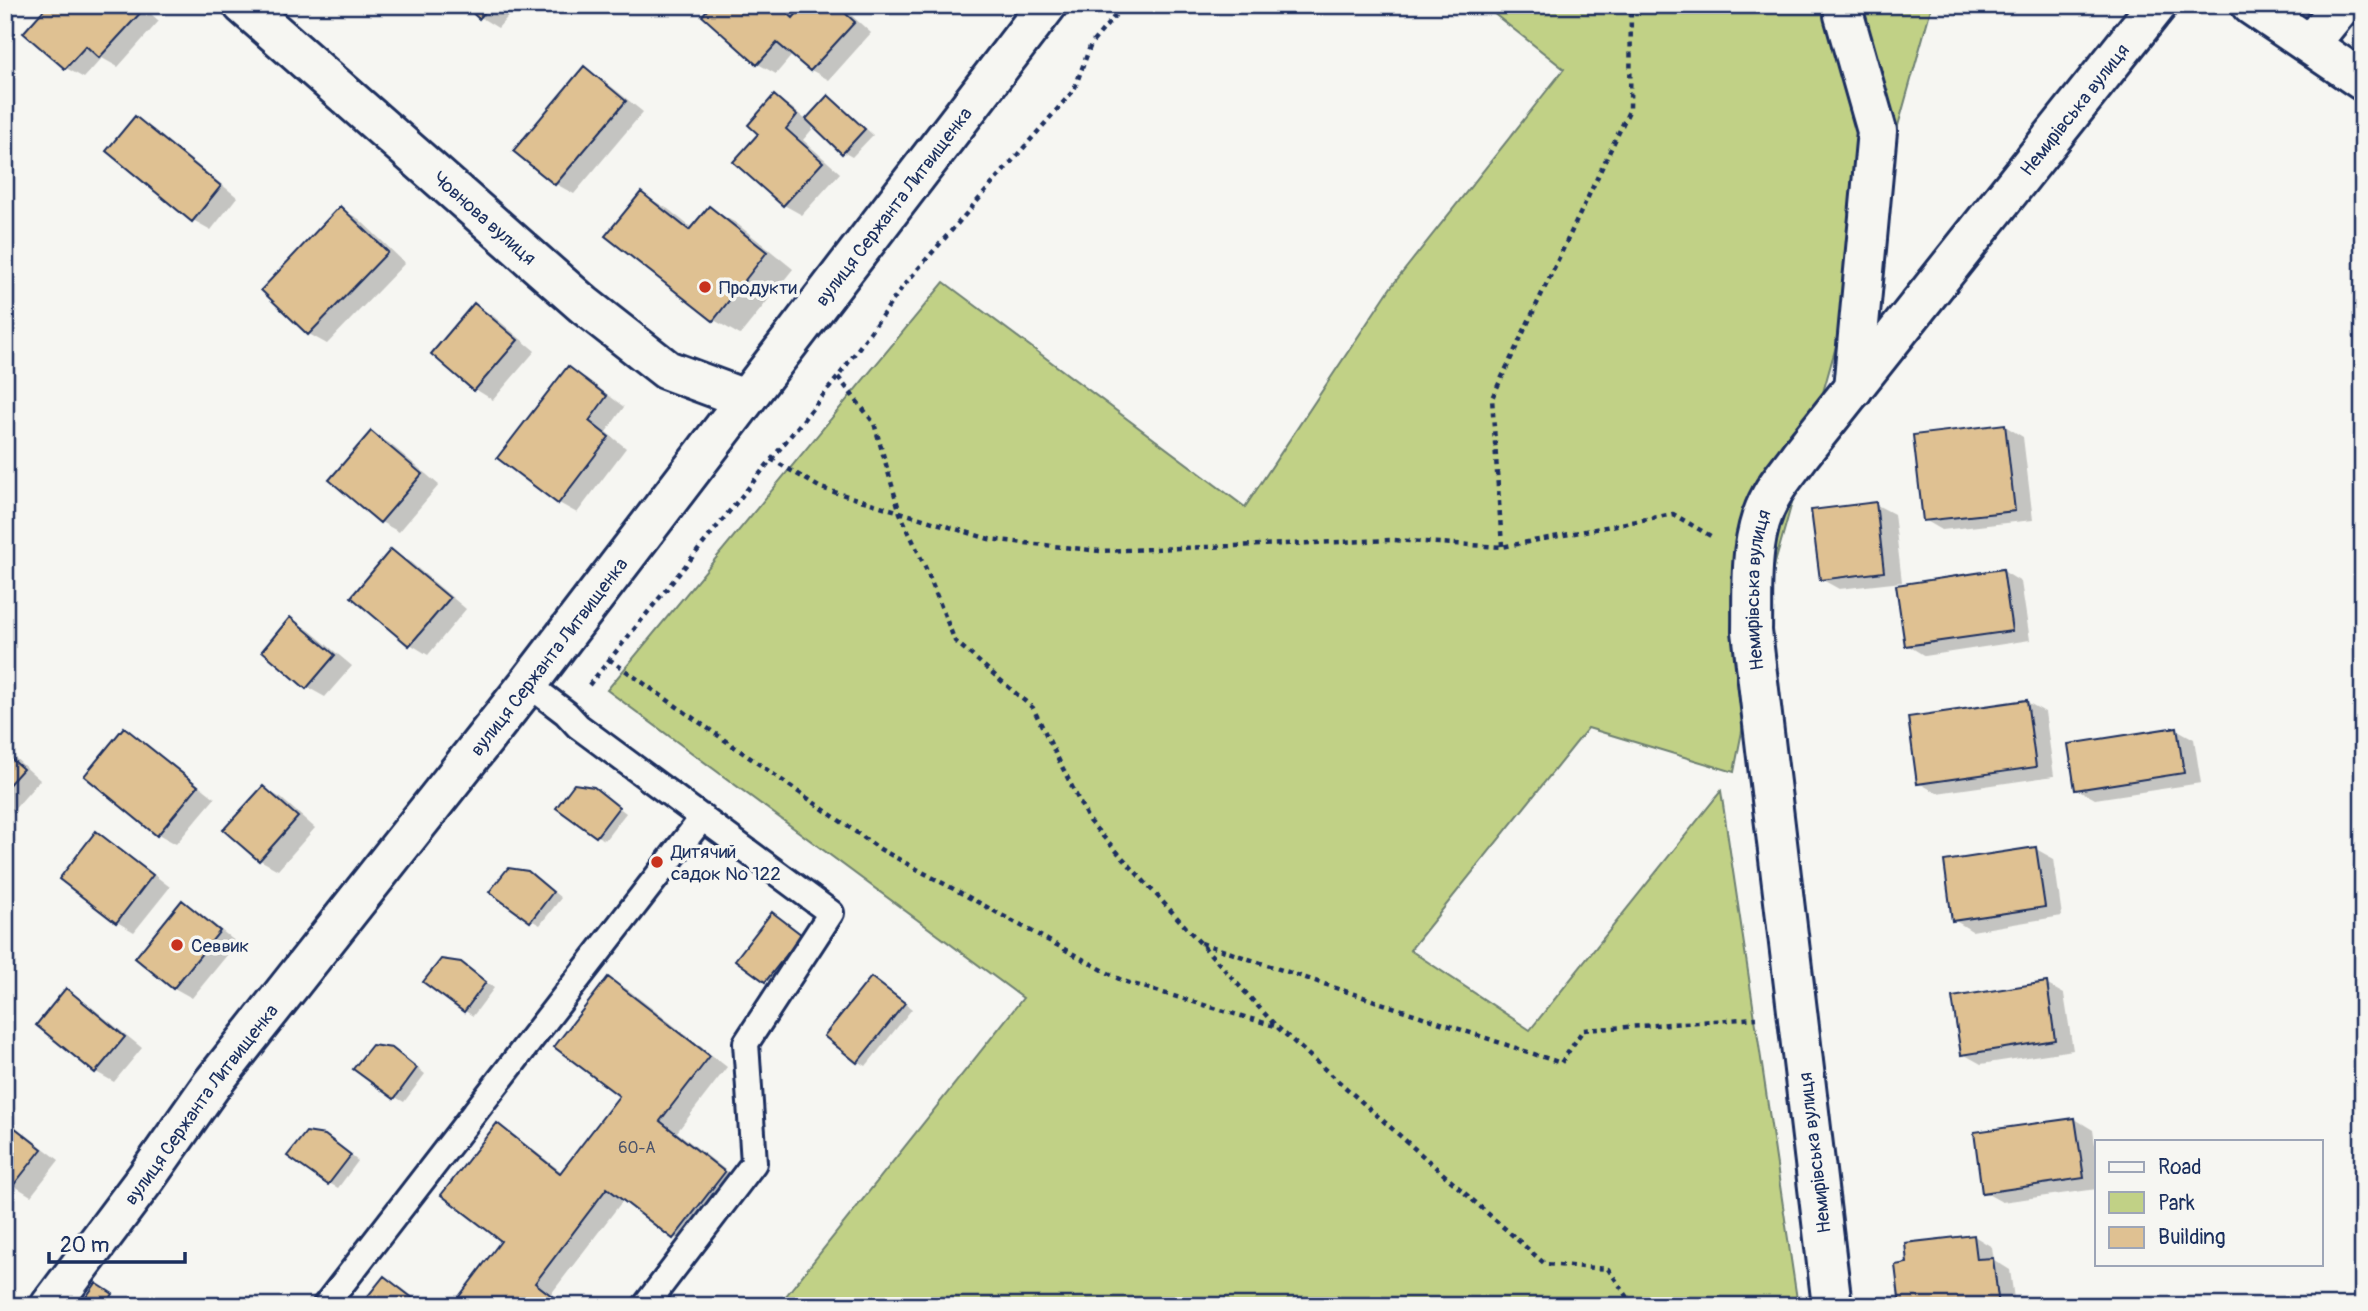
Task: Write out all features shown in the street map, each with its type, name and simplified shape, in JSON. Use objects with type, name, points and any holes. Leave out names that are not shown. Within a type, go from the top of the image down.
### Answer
[{"type":"street","name":"Човнова вулиця","points":[[243,5],[584,305],[667,370],[745,399]]},
{"type":"street","name":"вулиця Сержанта Литвищенка","points":[[50,1306],[212,1084],[528,684],[1047,5]]},
{"type":"street","points":[[1844,5],[1844,15],[1877,131],[1853,388]]},
{"type":"street","name":"Немирівська вулиця","points":[[1832,1306],[1752,631],[1753,560],[1758,528],[1771,496],[1853,388],[2157,5]]},
{"type":"street","points":[[2251,5],[2363,81]]},
{"type":"street","points":[[2310,44],[2342,5]]},
{"type":"lane","points":[[528,684],[566,713],[578,726],[831,913],[746,1043],[754,1163],[645,1306]]},
{"type":"lane","points":[[325,1306],[703,817]]},
{"type":"path","points":[[566,713],[838,377],[904,285],[1074,90],[1091,44],[1124,5]]},
{"type":"path","points":[[1502,547],[1492,398],[1630,110],[1631,5]]},
{"type":"path","points":[[838,377],[874,423],[900,513],[955,641],[1033,708],[1089,821],[1276,1026],[1545,1264],[1608,1269],[1634,1306]]},
{"type":"path","points":[[771,459],[821,488],[989,539],[1100,551],[1392,540],[1502,547],[1673,514],[1753,560]]},
{"type":"path","points":[[610,659],[880,849],[1123,981],[1276,1026]]},
{"type":"path","points":[[1200,943],[1561,1063],[1583,1030],[1797,1015]]},
{"type":"green space","points":[[1483,5],[1932,5],[1775,563],[1734,772],[1588,728],[1410,950],[1530,1030],[1721,791],[1798,1306],[778,1306],[1023,998],[607,690],[944,282],[1245,507],[1391,287],[1564,69]]},
{"type":"building","points":[[48,5],[137,5],[143,10],[99,58],[86,46],[65,69],[23,33]]},
{"type":"building","points":[[464,5],[491,5],[479,19]]},
{"type":"building","points":[[711,5],[778,5],[793,18],[804,5],[836,5],[855,22],[810,71],[777,43],[757,65],[702,16]]},
{"type":"building","points":[[584,66],[626,101],[555,185],[513,151]]},
{"type":"building","points":[[774,95],[797,115],[786,129],[823,162],[783,206],[733,162],[758,134],[748,125]]},
{"type":"building","points":[[828,95],[865,129],[842,154],[806,119]]},
{"type":"building","points":[[135,116],[221,186],[192,222],[106,151]]},
{"type":"building","name":"Продукти","points":[[641,192],[689,230],[709,206],[767,252],[713,321],[605,236]]},
{"type":"building","points":[[340,206],[388,252],[308,335],[261,290]]},
{"type":"building","points":[[474,303],[518,340],[474,391],[431,354]]},
{"type":"building","points":[[568,366],[607,396],[589,421],[609,437],[558,504],[497,458]]},
{"type":"building","points":[[2005,424],[2015,511],[1923,521],[1913,435]]},
{"type":"building","points":[[371,431],[422,474],[380,523],[329,480]]},
{"type":"building","points":[[1876,502],[1884,572],[1820,580],[1811,510]]},
{"type":"building","points":[[391,549],[450,598],[409,646],[351,597]]},
{"type":"building","points":[[2003,569],[2012,631],[1905,646],[1896,585]]},
{"type":"building","points":[[290,617],[335,655],[306,689],[262,651]]},
{"type":"building","points":[[2027,700],[2036,767],[1917,784],[1908,717]]},
{"type":"building","points":[[124,727],[198,786],[157,836],[84,776]]},
{"type":"building","points":[[2177,727],[2184,773],[2075,790],[2068,744]]},
{"type":"building","points":[[5,753],[23,769],[5,789]]},
{"type":"building","points":[[574,784],[594,787],[619,807],[596,837],[556,808]]},
{"type":"building","points":[[263,786],[298,817],[259,861],[223,830]]},
{"type":"building","points":[[96,831],[153,875],[116,923],[59,879]]},
{"type":"building","points":[[2036,847],[2045,907],[1952,921],[1944,861]]},
{"type":"building","points":[[508,868],[528,871],[553,892],[530,922],[489,892]]},
{"type":"building","name":"Севвик","points":[[182,900],[220,931],[173,989],[135,958]]},
{"type":"building","points":[[772,912],[802,935],[765,982],[735,960]]},
{"type":"building","points":[[441,959],[461,962],[486,982],[464,1012],[423,982]]},
{"type":"building","points":[[608,977],[710,1056],[660,1121],[725,1172],[673,1239],[607,1188],[535,1283],[565,1306],[452,1306],[501,1241],[441,1195],[497,1123],[560,1173],[619,1096],[554,1047]]},
{"type":"building","points":[[871,977],[905,1003],[857,1063],[824,1036]]},
{"type":"building","points":[[2047,982],[2055,1040],[1961,1055],[1952,997]]},
{"type":"building","points":[[66,988],[125,1037],[95,1073],[36,1025]]},
{"type":"building","points":[[372,1045],[392,1048],[417,1068],[394,1099],[353,1069]]},
{"type":"building","points":[[2075,1118],[2084,1178],[1982,1193],[1974,1132]]},
{"type":"building","points":[[5,1120],[42,1149],[12,1187],[5,1182]]},
{"type":"building","points":[[306,1132],[325,1135],[351,1155],[328,1185],[287,1156]]},
{"type":"building","points":[[1974,1235],[1977,1259],[1993,1258],[1999,1306],[1900,1306],[1895,1265],[1907,1263],[1905,1243]]},
{"type":"building","points":[[384,1276],[423,1306],[360,1306]]},
{"type":"building","points":[[96,1283],[113,1294],[105,1306],[80,1306]]},
{"type":"place","name":"Продукти","points":[[705,287]]},
{"type":"place","name":"Дитячий садок № 122","points":[[657,862]]},
{"type":"place","name":"Севвик","points":[[177,945]]}]
